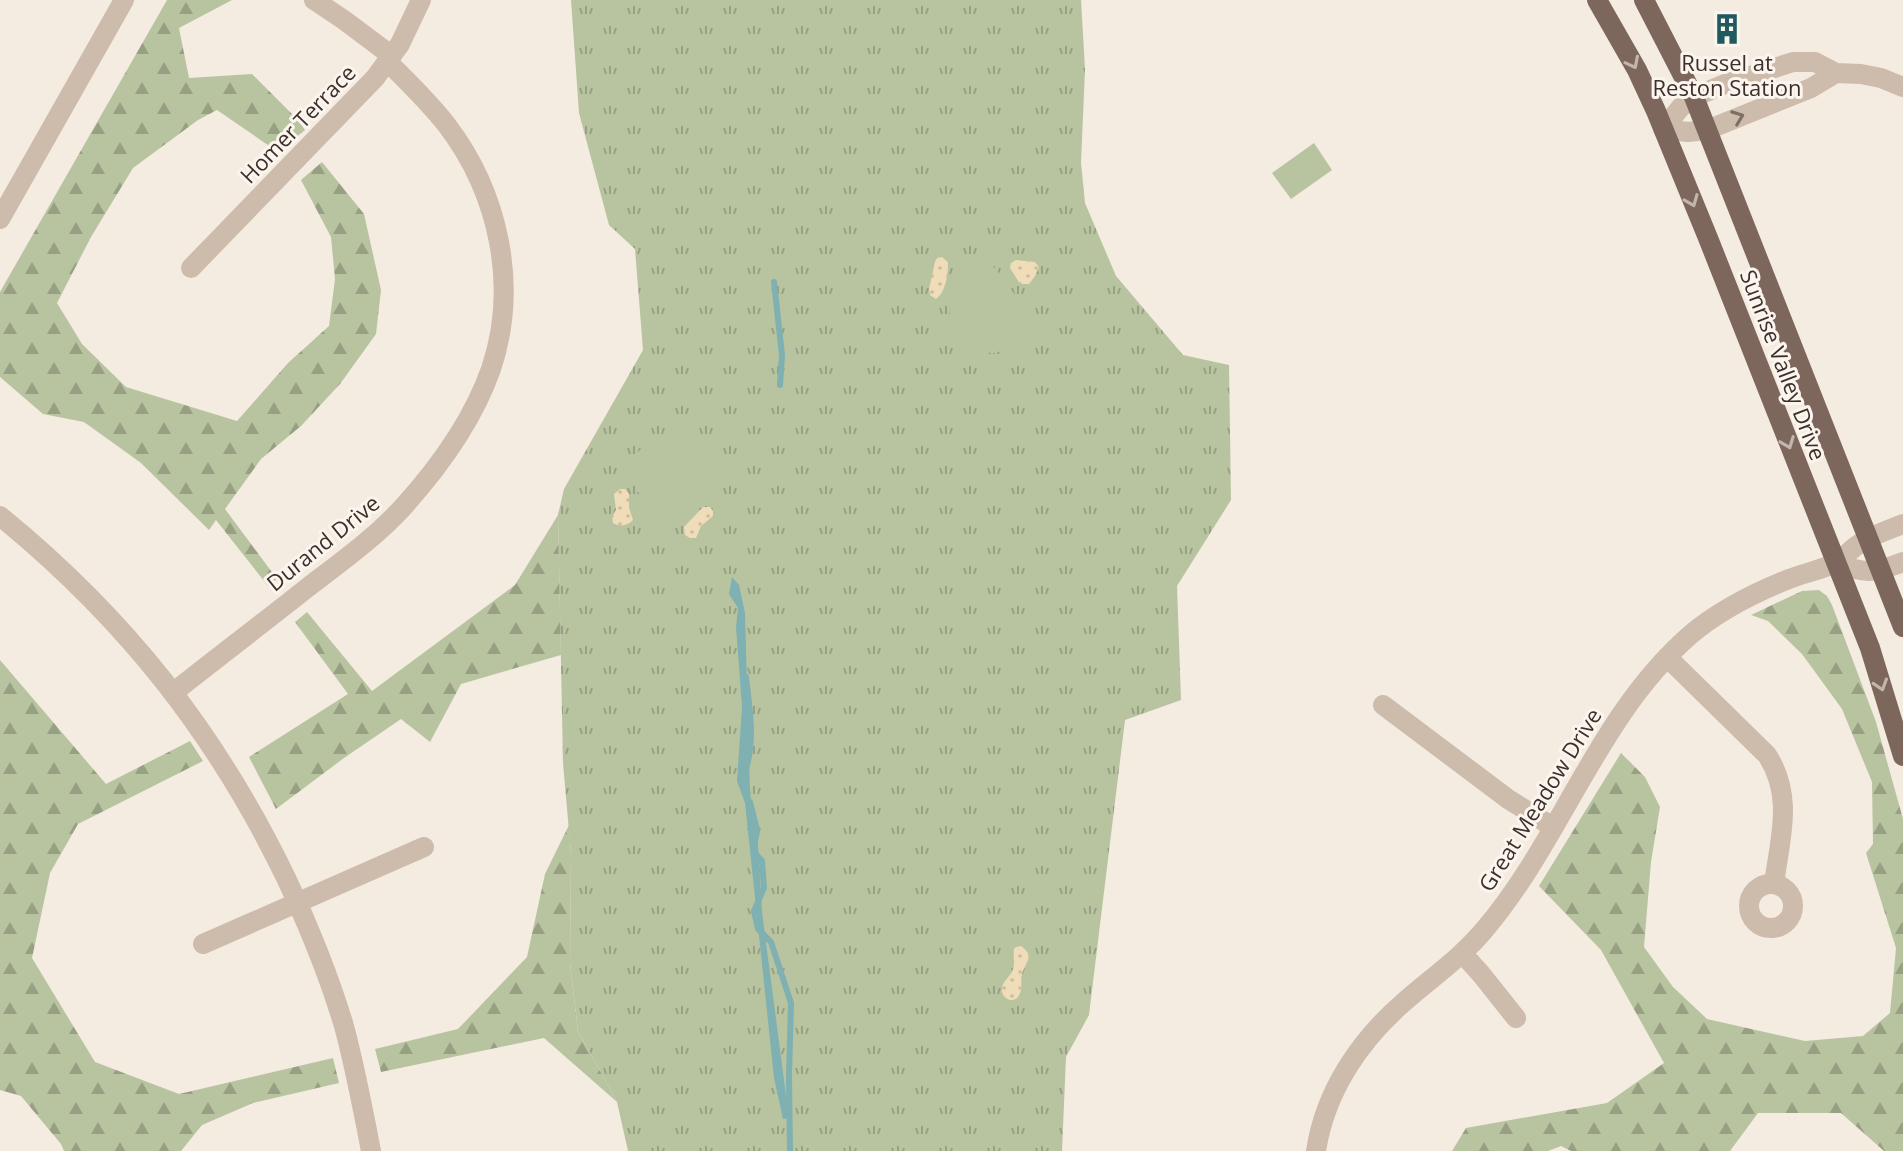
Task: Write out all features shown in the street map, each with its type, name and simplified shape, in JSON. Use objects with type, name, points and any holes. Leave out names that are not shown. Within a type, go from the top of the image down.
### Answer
[{"type":"main road","name":"Sunrise Valley Drive","points":[[1597,0],[1637,70],[1663,129],[1870,648],[1903,756]]},
{"type":"main road","name":"Sunrise Valley Drive","points":[[1644,0],[1694,97],[1903,627]]},
{"type":"street","points":[[0,219],[124,0]]},
{"type":"street","name":"Durand Drive","points":[[174,692],[366,542],[403,508],[460,434],[478,401],[500,336],[504,303],[498,229],[487,194],[471,163],[448,126],[390,59],[344,20],[314,0]]},
{"type":"street","name":"Homer Terrace","points":[[191,268],[375,78],[390,59],[421,0]]},
{"type":"street","points":[[1663,129],[1694,97],[1793,62],[1815,62],[1836,73],[1881,78],[1903,87]]},
{"type":"street","points":[[1663,129],[1688,132],[1707,130],[1811,88],[1836,73]]},
{"type":"street","points":[[0,516],[87,593],[133,643],[174,692],[235,783],[298,902],[326,972],[344,1027],[371,1151]]},
{"type":"street","name":"Great Meadow Drive","points":[[1316,1151],[1327,1108],[1360,1047],[1380,1024],[1485,929],[1514,892],[1617,721],[1640,687],[1667,657],[1691,634],[1719,614],[1789,579],[1836,562],[1868,538],[1903,524]]},
{"type":"street","points":[[1836,562],[1867,572],[1881,571],[1903,562]]},
{"type":"street","points":[[1667,657],[1767,755],[1776,769],[1784,802],[1774,884]]},
{"type":"street","points":[[1383,705],[1508,799],[1553,827]]},
{"type":"street","points":[[203,944],[424,847]]},
{"type":"street","points":[[1462,953],[1516,1018]]},
{"type":"green space","points":[[167,0],[232,0],[179,28],[189,78],[252,74],[305,130],[278,152],[217,110],[198,120],[133,168],[91,237],[57,303],[82,344],[126,387],[237,421],[288,363],[329,326],[335,279],[331,237],[301,180],[322,162],[364,214],[381,290],[376,334],[340,384],[301,426],[261,459],[225,509],[277,579],[268,586],[216,520],[209,530],[141,463],[84,422],[43,414],[0,377],[0,292]]},
{"type":"green space","points":[[571,0],[1081,0],[1085,69],[1081,163],[1085,203],[1116,276],[1183,355],[1229,365],[1231,500],[1177,586],[1181,700],[1125,720],[1089,1015],[1066,1057],[1062,1151],[628,1151],[617,1102],[578,1031],[570,964],[571,854],[563,763],[558,515],[564,489],[643,350],[635,249],[609,225],[579,113]]},
{"type":"green space","points":[[1314,143],[1332,170],[1291,199],[1272,173]]},
{"type":"green space","points":[[979,259],[993,266],[1033,322],[1029,337],[997,352],[981,351],[967,343],[950,323],[960,278],[967,267]]},
{"type":"green space","points":[[688,432],[700,438],[717,469],[717,482],[667,518],[660,519],[641,498],[634,477],[635,458],[639,451],[649,445]]},
{"type":"green space","points":[[558,515],[561,655],[461,684],[430,742],[401,719],[276,809],[249,757],[348,694],[295,622],[307,612],[372,691],[515,585]]},
{"type":"green space","points":[[1819,590],[1832,605],[1876,722],[1903,819],[1903,1151],[1884,1151],[1841,1113],[1758,1113],[1730,1151],[1571,1151],[1561,1146],[1548,1151],[1452,1151],[1466,1128],[1607,1103],[1664,1063],[1601,950],[1539,886],[1621,753],[1645,777],[1660,807],[1651,862],[1644,947],[1673,987],[1707,1019],[1805,1041],[1863,1036],[1890,1013],[1896,948],[1866,853],[1873,844],[1872,782],[1842,709],[1802,654],[1768,621],[1751,615],[1802,591]]},
{"type":"green space","points":[[0,660],[106,784],[190,741],[203,761],[78,824],[50,873],[32,958],[95,1062],[179,1094],[333,1058],[339,1083],[253,1103],[202,1125],[181,1151],[64,1151],[21,1096],[0,1090]]},
{"type":"green space","points":[[569,825],[570,964],[578,1031],[617,1102],[544,1038],[381,1072],[375,1049],[458,1029],[527,957],[545,874]]},
{"type":"sand","points":[[942,257],[948,262],[947,277],[936,299],[930,295],[929,289],[935,262]]},
{"type":"sand","points":[[1016,260],[1035,262],[1039,267],[1029,284],[1020,284],[1010,268]]},
{"type":"sand","points":[[625,489],[629,494],[633,520],[629,524],[613,523],[612,516],[616,510],[614,494]]},
{"type":"sand","points":[[703,507],[710,507],[713,516],[701,526],[696,538],[690,538],[685,535],[684,527]]},
{"type":"sand","points":[[1021,946],[1028,953],[1028,959],[1022,974],[1020,993],[1011,1000],[1006,998],[1002,988],[1013,969],[1014,949]]},
{"type":"water","points":[[732,577],[739,585],[745,613],[750,793],[789,1118],[783,1119],[774,1078],[745,803],[737,781],[742,707],[736,627],[738,608],[729,594]]},
{"type":"waterway","points":[[774,282],[782,355],[780,385]]},
{"type":"waterway","points":[[746,677],[751,732],[747,765]]},
{"type":"waterway","points":[[750,802],[757,830],[755,842]]},
{"type":"waterway","points":[[755,853],[762,861],[764,888],[754,911],[758,929],[771,942],[791,1003],[790,1151]]},
{"type":"place","name":"Russel at Reston Station","points":[[1727,29]]}]
